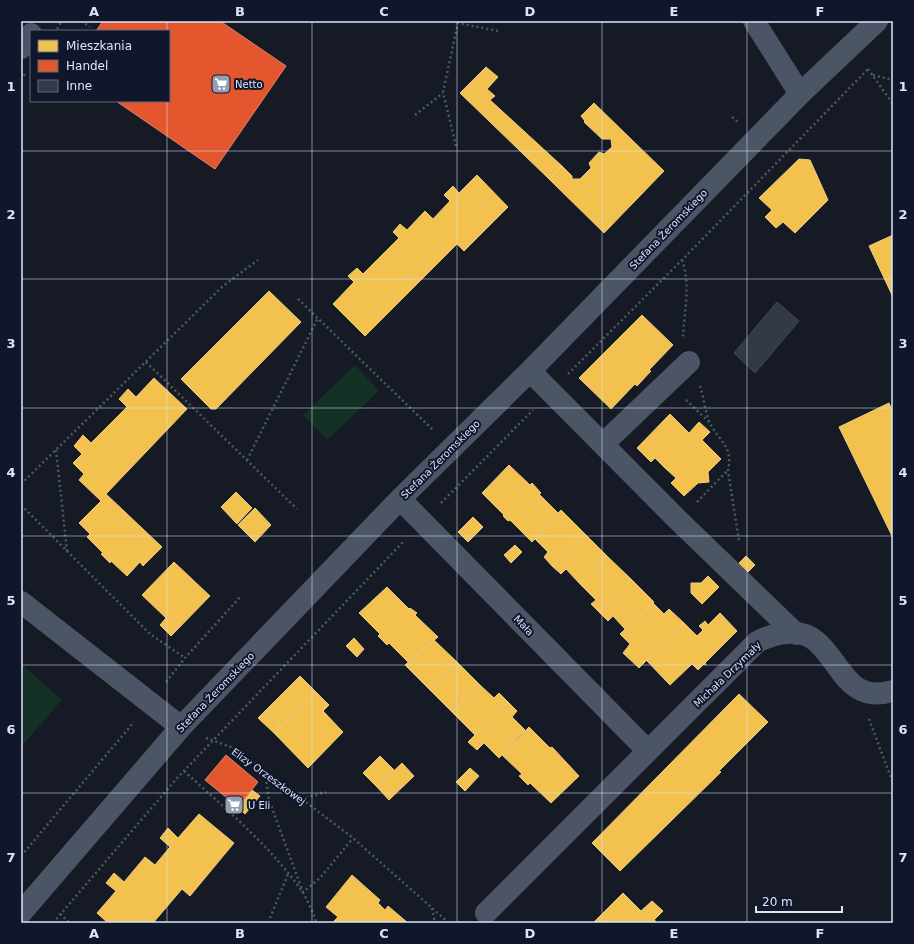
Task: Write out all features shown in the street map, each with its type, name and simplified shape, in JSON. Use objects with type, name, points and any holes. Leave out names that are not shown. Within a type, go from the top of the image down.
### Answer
[{"type":"street","points":[[34,30],[40,21]]},
{"type":"street","points":[[754,21],[800,94]]},
{"type":"street","name":"Stefana Żeromskiego","points":[[21,913],[181,727],[400,499],[530,371],[800,94],[877,21]]},
{"type":"street","points":[[21,48],[30,35]]},
{"type":"street","points":[[603,444],[689,362]]},
{"type":"street","points":[[530,371],[678,520],[796,634],[809,637],[818,642],[845,678],[857,688],[873,693],[893,691]]},
{"type":"street","name":"Mała","points":[[400,499],[648,751]]},
{"type":"street","points":[[21,602],[181,727]]},
{"type":"street","name":"Michała Drzymały","points":[[486,913],[757,642],[771,635],[783,633],[796,634]]},
{"type":"path","points":[[56,30],[62,21]]},
{"type":"path","points":[[81,21],[90,27]]},
{"type":"path","points":[[456,146],[443,92],[458,22],[498,31]]},
{"type":"path","points":[[53,923],[184,771],[422,522],[682,260],[868,69]]},
{"type":"path","points":[[873,75],[893,80]]},
{"type":"path","points":[[415,114],[443,92]]},
{"type":"path","points":[[21,484],[223,286],[258,260]]},
{"type":"path","points":[[682,260],[685,268],[686,286],[683,337],[689,362],[699,380],[710,423]]},
{"type":"path","points":[[298,299],[451,448]]},
{"type":"path","points":[[247,460],[318,318]]},
{"type":"path","points":[[146,362],[297,509]]},
{"type":"path","points":[[667,382],[710,423],[728,447],[730,460],[728,471],[740,548]]},
{"type":"path","points":[[56,450],[67,551]]},
{"type":"path","points":[[696,503],[728,471]]},
{"type":"path","points":[[21,505],[150,634],[185,658]]},
{"type":"path","points":[[21,856],[185,658],[241,596]]},
{"type":"path","points":[[857,688],[893,783]]},
{"type":"path","name":"Elizy Orzeszkowej","points":[[181,727],[236,749],[353,838],[450,923]]},
{"type":"path","points":[[184,771],[255,835],[303,892]]},
{"type":"path","points":[[264,771],[268,800],[316,923]]},
{"type":"path","points":[[301,799],[326,792]]},
{"type":"path","points":[[303,892],[320,878],[353,838]]},
{"type":"path","points":[[270,918],[288,874]]},
{"type":"path","points":[[432,908],[435,923]]},
{"type":"green space","points":[[355,365],[379,391],[327,440],[303,415]]},
{"type":"green space","points":[[21,664],[62,700],[21,747]]},
{"type":"building: Mieszkania","points":[[486,67],[498,77],[487,89],[495,96],[490,100],[562,166],[549,179],[460,93]]},
{"type":"building: Mieszkania","points":[[594,103],[664,171],[604,233],[549,179],[562,166],[572,176],[572,179],[580,179],[591,168],[589,163],[599,152],[604,154],[612,147],[611,139],[602,139],[584,122],[585,121],[581,116]]},
{"type":"building: Mieszkania","points":[[799,159],[810,160],[828,200],[795,233],[783,222],[776,228],[765,217],[772,210],[759,198]]},
{"type":"building: Mieszkania","points":[[477,175],[508,207],[464,251],[457,244],[365,336],[333,304],[354,282],[348,276],[357,268],[363,274],[399,238],[393,232],[400,224],[407,230],[425,211],[433,219],[450,201],[444,195],[453,186],[459,193]]},
{"type":"building: Mieszkania","points":[[893,235],[893,297],[869,246]]},
{"type":"building: Mieszkania","points":[[269,291],[301,322],[216,409],[211,409],[181,379]]},
{"type":"building: Mieszkania","points":[[642,315],[673,345],[649,370],[651,371],[637,386],[635,384],[611,409],[579,378]]},
{"type":"building: Mieszkania","points":[[154,378],[187,409],[106,494],[162,547],[143,566],[140,562],[127,576],[101,554],[103,553],[87,537],[90,534],[79,523],[101,501],[79,480],[84,474],[73,463],[82,454],[74,446],[83,435],[91,443],[127,407],[119,399],[128,389],[136,397]]},
{"type":"building: Mieszkania","points":[[889,403],[893,412],[893,538],[839,427]]},
{"type":"building: Mieszkania","points":[[670,414],[689,433],[699,422],[710,432],[702,440],[721,459],[708,472],[709,482],[698,483],[684,496],[671,483],[676,478],[655,458],[651,462],[637,448]]},
{"type":"building: Mieszkania","points":[[509,465],[530,485],[532,483],[541,493],[539,494],[558,513],[532,542],[510,520],[508,521],[482,493]]},
{"type":"building: Mieszkania","points":[[236,492],[252,508],[237,524],[221,507]]},
{"type":"building: Mieszkania","points":[[255,508],[271,525],[255,542],[238,525]]},
{"type":"building: Mieszkania","points":[[561,510],[584,533],[552,566],[544,557],[548,552],[535,539]]},
{"type":"building: Mieszkania","points":[[473,517],[483,527],[468,542],[458,532]]},
{"type":"building: Mieszkania","points":[[584,533],[607,556],[580,584],[566,569],[561,574],[552,566]]},
{"type":"building: Mieszkania","points":[[515,545],[522,552],[511,563],[504,555]]},
{"type":"building: Mieszkania","points":[[607,556],[631,579],[599,612],[591,604],[596,600],[580,584]]},
{"type":"building: Mieszkania","points":[[746,556],[755,565],[747,573],[738,564]]},
{"type":"building: Mieszkania","points":[[174,562],[210,596],[171,636],[160,625],[166,618],[142,595]]},
{"type":"building: Mieszkania","points":[[708,576],[719,587],[702,604],[691,593],[691,583],[701,583]]},
{"type":"building: Mieszkania","points":[[631,579],[654,602],[625,629],[613,616],[608,621],[599,612]]},
{"type":"building: Mieszkania","points":[[387,587],[409,609],[410,608],[417,613],[415,615],[438,637],[408,662],[389,643],[387,645],[378,636],[380,634],[359,613]]},
{"type":"building: Mieszkania","points":[[653,603],[664,614],[669,609],[684,623],[639,668],[623,653],[630,644],[620,634]]},
{"type":"building: Mieszkania","points":[[720,613],[737,631],[705,663],[706,665],[704,664],[698,670],[692,664],[670,685],[647,661],[684,623],[697,636],[703,630],[699,626],[705,621],[708,625]]},
{"type":"building: Mieszkania","points":[[354,638],[364,649],[357,657],[346,646]]},
{"type":"building: Mieszkania","points":[[434,640],[457,662],[429,689],[405,665]]},
{"type":"building: Mieszkania","points":[[457,662],[480,685],[452,712],[429,689]]},
{"type":"building: Mieszkania","points":[[300,676],[315,691],[281,726],[266,710]]},
{"type":"building: Mieszkania","points":[[480,685],[494,698],[499,693],[508,702],[475,735],[452,712]]},
{"type":"building: Mieszkania","points":[[315,691],[329,705],[323,711],[343,732],[308,768],[274,733]]},
{"type":"building: Mieszkania","points":[[739,694],[768,722],[719,771],[721,772],[620,871],[592,843]]},
{"type":"building: Mieszkania","points":[[508,702],[517,711],[512,717],[525,730],[499,758],[484,743],[477,750],[468,742]]},
{"type":"building: Mieszkania","points":[[266,710],[281,726],[274,733],[258,718]]},
{"type":"building: Mieszkania","points":[[529,727],[550,748],[552,747],[579,776],[551,803],[530,783],[528,785],[519,776],[522,774],[502,755]]},
{"type":"building: Mieszkania","points":[[380,756],[394,770],[377,787],[363,773]]},
{"type":"building: Mieszkania","points":[[402,763],[414,776],[389,800],[377,787]]},
{"type":"building: Mieszkania","points":[[470,768],[479,776],[465,791],[456,782]]},
{"type":"building: Mieszkania","points":[[252,790],[260,796],[245,814],[238,807]]},
{"type":"building: Mieszkania","points":[[199,814],[234,843],[190,896],[182,889],[153,923],[108,923],[97,913],[116,891],[106,883],[114,873],[124,882],[145,857],[155,865],[170,847],[160,838],[168,828],[178,838]]},
{"type":"building: Mieszkania","points":[[352,875],[380,900],[378,903],[385,910],[388,906],[408,923],[337,923],[334,921],[338,917],[326,907]]},
{"type":"building: Mieszkania","points":[[623,893],[641,911],[652,901],[663,911],[654,920],[658,923],[593,923]]},
{"type":"building: Handel","name":"Netto","points":[[103,21],[220,21],[286,66],[215,169],[117,102],[170,102],[170,30],[97,30]]},
{"type":"building: Handel","points":[[226,755],[258,782],[238,807],[205,780]]},
{"type":"building: Inne","points":[[777,302],[799,321],[755,373],[734,353]]},
{"type":"place","name":"Netto","points":[[221,84]]},
{"type":"place","name":"U Eli","points":[[234,805]]}]
